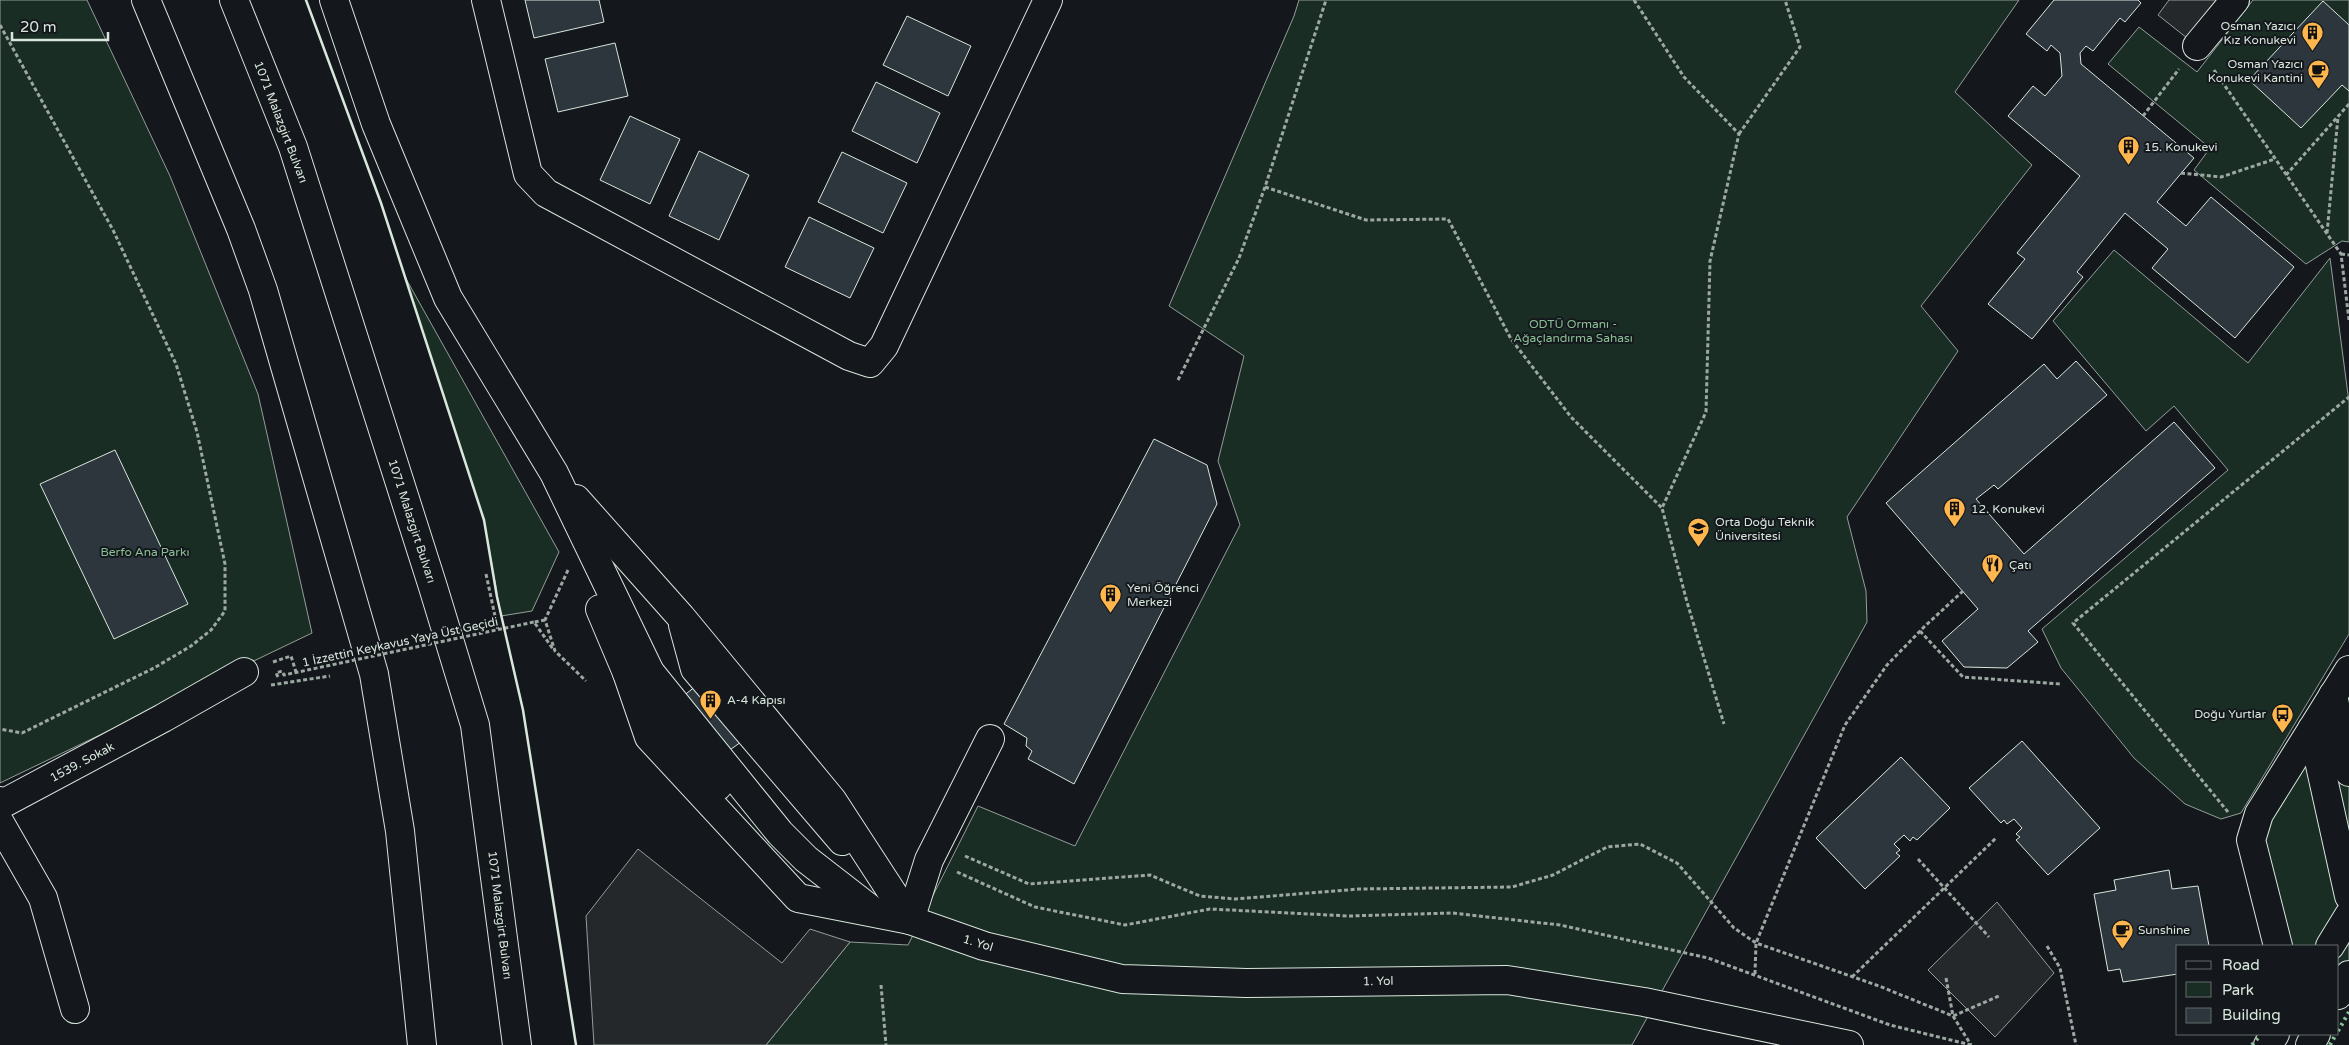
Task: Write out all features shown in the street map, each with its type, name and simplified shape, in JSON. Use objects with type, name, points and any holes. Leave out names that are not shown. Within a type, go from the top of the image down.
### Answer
[{"type":"street","points":[[334,0],[376,124],[448,298],[554,473],[638,672],[780,833],[806,859],[876,913]]},
{"type":"street","points":[[486,0],[528,174],[546,193],[849,356],[870,363],[884,346],[1048,0]]},
{"type":"street","points":[[2197,46],[2235,0]]},
{"type":"street","name":"1071 Malazgirt Bulvarı","points":[[237,4],[293,147],[475,725],[517,1045]]},
{"type":"street","points":[[148,7],[241,228],[263,290],[374,674],[400,831],[422,1045]]},
{"type":"street","points":[[554,473],[575,553],[638,672],[702,768],[807,882],[876,913]]},
{"type":"street","points":[[554,473],[681,617],[832,800],[910,920]]},
{"type":"street","points":[[681,617],[695,668],[809,804],[910,920]]},
{"type":"street","points":[[2278,945],[2251,840],[2259,814],[2349,670]]},
{"type":"street","name":"1539. Sokak","points":[[0,801],[4,803],[163,718],[244,672]]},
{"type":"street","points":[[2333,695],[2349,772]]},
{"type":"street","points":[[2312,729],[2349,896]]},
{"type":"street","points":[[910,920],[933,852],[990,739]]},
{"type":"street","points":[[780,833],[795,830],[806,820],[809,804]]},
{"type":"street","points":[[0,822],[43,898],[75,1009]]},
{"type":"street","name":"1. Yol","points":[[876,913],[910,920],[984,946],[1122,979],[1246,983],[1507,980],[1644,1002],[1849,1045]]},
{"type":"street","points":[[2331,945],[2349,914]]},
{"type":"street","points":[[2339,993],[2349,975]]},
{"type":"path","points":[[1178,380],[1239,258],[1265,187],[1326,0]]},
{"type":"path","points":[[1634,0],[1684,76],[1739,134]]},
{"type":"path","points":[[1662,508],[1706,412],[1710,261],[1739,134],[1800,47],[1785,0]]},
{"type":"path","points":[[0,25],[113,230],[176,364],[197,432],[225,564],[225,611],[211,630],[192,646],[154,668],[22,733],[0,729]]},
{"type":"path","points":[[2197,46],[2341,254],[2349,320]]},
{"type":"path","points":[[2143,116],[2170,81]]},
{"type":"path","points":[[2286,175],[2349,104]]},
{"type":"path","points":[[2327,234],[2338,116]]},
{"type":"path","points":[[2181,173],[2220,177],[2275,159]]},
{"type":"path","points":[[1265,187],[1366,220],[1448,219],[1511,339],[1571,417],[1662,508],[1687,602],[1724,724]]},
{"type":"path","points":[[2341,254],[2349,254]]},
{"type":"path","points":[[2251,840],[2072,623],[2349,397]]},
{"type":"path","points":[[555,651],[545,620],[575,553]]},
{"type":"path","points":[[486,574],[498,630]]},
{"type":"path","points":[[1755,974],[1756,942],[1845,725],[1887,666],[1920,631],[1963,591]]},
{"type":"path","name":"1 İzzettin Keykavus Yaya Üst Geçidi","points":[[280,683],[276,673],[282,671],[284,675],[545,620]]},
{"type":"path","points":[[534,622],[555,651],[586,681]]},
{"type":"path","points":[[1920,631],[1963,677],[2061,684]]},
{"type":"path","points":[[291,656],[296,672]]},
{"type":"path","points":[[1852,977],[1996,838]]},
{"type":"path","points":[[933,852],[1029,884],[1150,875],[1200,896],[1235,899],[1359,889],[1512,887],[1553,875],[1607,847],[1640,844],[1677,863],[1734,928],[1756,942],[1879,986],[1953,1016],[1999,996]]},
{"type":"path","points":[[933,852],[1035,907],[1125,924],[1210,909],[1349,916],[1452,913],[1560,925],[1708,958],[1890,1025],[1971,1045]]},
{"type":"path","points":[[1918,859],[1988,937]]},
{"type":"path","points":[[2047,946],[2060,968],[2076,1045]]},
{"type":"path","points":[[1946,978],[1953,1016],[1971,1045]]},
{"type":"path","points":[[881,985],[886,1045]]},
{"type":"green space","name":"Berfo Ana Parkı","points":[[0,0],[87,0],[170,176],[258,394],[312,633],[0,783]]},
{"type":"green space","name":"ODTÜ Ormanı - Ağaçlandırma Sahası","points":[[1299,0],[2019,0],[1955,92],[2032,165],[1921,306],[1958,351],[1847,517],[1866,591],[1867,622],[1632,1045],[766,1045],[850,942],[908,945],[978,806],[1075,846],[1240,525],[1218,461],[1244,356],[1169,306],[1294,16]]},
{"type":"green space","points":[[2253,0],[2349,0],[2349,242],[2342,241],[2306,264],[2194,170],[2210,148],[2108,64],[2139,27],[2197,72]]},
{"type":"green space","points":[[2114,250],[2248,363],[2330,258],[2349,402],[2349,634],[2241,813],[2221,819],[2185,804],[2134,758],[2061,668],[2042,629],[2228,470],[2174,406],[2146,431],[2053,321]]},
{"type":"green space","points":[[405,277],[559,552],[532,611],[501,616],[484,520]]},
{"type":"green space","points":[[2349,670],[2349,975],[2339,993],[2339,945],[2278,945],[2259,814]]},
{"type":"shaded area","points":[[2169,0],[2235,0],[2197,46],[2158,15]]},
{"type":"shaded area","points":[[638,849],[782,963],[810,929],[850,942],[766,1045],[594,1045],[586,916]]},
{"type":"shaded area","points":[[1997,902],[2054,973],[1995,1037],[1928,970]]},
{"type":"building","points":[[525,0],[599,0],[604,22],[534,38]]},
{"type":"building","name":"15. Konukevi","points":[[2054,0],[2138,0],[2141,3],[2125,22],[2120,18],[2093,51],[2086,46],[2080,53],[2081,64],[2194,158],[2157,202],[2186,226],[2211,197],[2294,267],[2235,338],[2152,268],[2168,249],[2125,213],[2077,272],[2083,277],[2032,339],[1988,304],[2025,259],[2017,253],[2080,176],[2008,116],[2033,86],[2045,96],[2062,76],[2060,53],[2051,45],[2047,51],[2026,34]]},
{"type":"building","name":"Osman Yazıcı Kız Konukevi","points":[[2323,1],[2349,25],[2349,91],[2342,85],[2301,128],[2249,80]]},
{"type":"building","points":[[907,16],[971,46],[948,96],[883,65]]},
{"type":"building","points":[[615,43],[628,96],[558,112],[545,59]]},
{"type":"building","points":[[876,82],[940,113],[917,163],[852,131]]},
{"type":"building","points":[[630,116],[680,139],[650,204],[600,180]]},
{"type":"building","points":[[699,151],[749,175],[719,240],[669,216]]},
{"type":"building","points":[[842,152],[907,183],[883,233],[818,202]]},
{"type":"building","points":[[809,217],[874,248],[850,298],[785,267]]},
{"type":"building","name":"12. Konukevi","points":[[2076,361],[2107,395],[1998,489],[1994,485],[1976,499],[2024,554],[2174,422],[2215,468],[2028,631],[2038,642],[2007,668],[1964,667],[1942,641],[1978,609],[1886,503],[2044,364],[2057,379]]},
{"type":"building","name":"Yeni Öğrenci Merkezi","points":[[1154,439],[1207,465],[1217,504],[1074,784],[1028,759],[1032,751],[1026,746],[1027,738],[1004,724]]},
{"type":"building","points":[[115,450],[188,604],[114,639],[40,484]]},
{"type":"building","name":"A-4 Kapısı","points":[[696,686],[741,742],[727,752],[682,697]]},
{"type":"building","points":[[2022,741],[2100,828],[2048,875],[2016,840],[2020,837],[2016,834],[2022,828],[2014,819],[2007,824],[2004,820],[2001,823],[1969,788]]},
{"type":"building","points":[[1901,757],[1950,808],[1917,840],[1913,837],[1910,841],[1904,835],[1894,844],[1900,850],[1896,853],[1900,856],[1865,889],[1816,838]]},
{"type":"building","points":[[2169,870],[2172,889],[2198,886],[2209,945],[2176,945],[2176,974],[2123,982],[2120,969],[2108,971],[2094,894],[2116,890],[2114,880]]},
{"type":"hedge","points":[[2339,1029],[2349,1012]]},
{"type":"hedge","points":[[2330,1045],[2335,1035]]},
{"type":"hedge","points":[[2252,1045],[2258,1038]]},
{"type":"wall","points":[[306,0],[381,203],[484,520],[497,597],[523,710],[576,1045]]},
{"type":"place","name":"Osman Yazıcı Kız Konukevi","points":[[2312,52]]},
{"type":"place","name":"Osman Yazıcı Konukevi Kantini","points":[[2319,90]]},
{"type":"place","name":"15. Konukevi","points":[[2128,166]]},
{"type":"place","name":"12. Konukevi","points":[[1955,528]]},
{"type":"place","name":"Orta Doğu Teknik Üniversitesi","points":[[1699,548]]},
{"type":"place","name":"Çatı","points":[[1993,584]]},
{"type":"place","name":"Yeni Öğrenci Merkezi","points":[[1111,614]]},
{"type":"place","name":"A-4 Kapısı","points":[[711,719]]},
{"type":"place","name":"Doğu Yurtlar","points":[[2282,733]]},
{"type":"place","name":"Sunshine","points":[[2122,949]]}]
